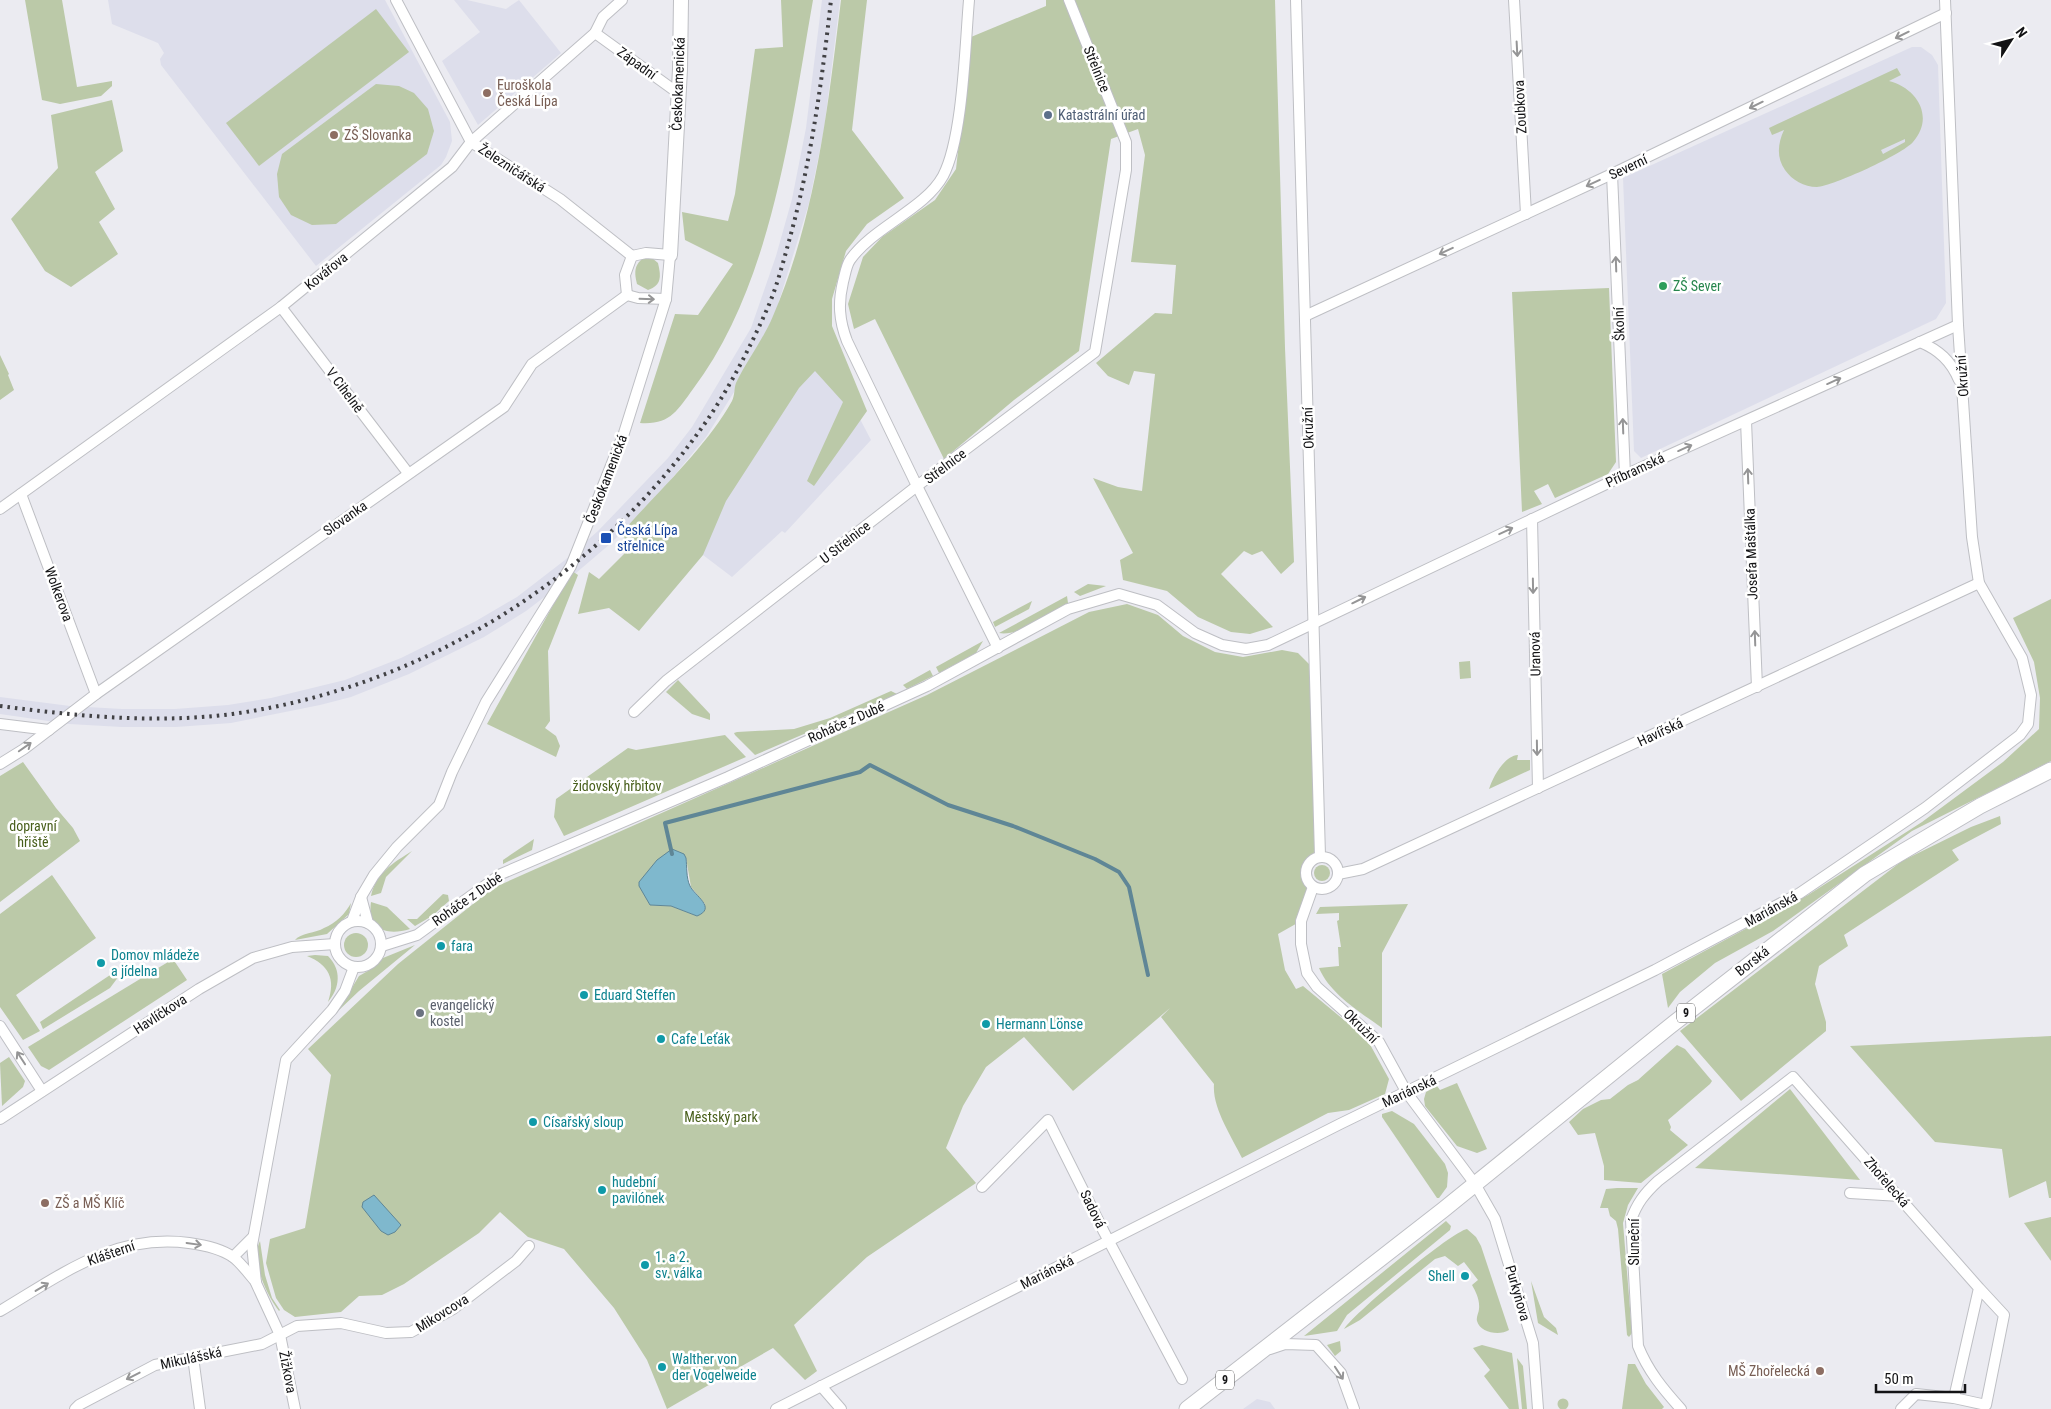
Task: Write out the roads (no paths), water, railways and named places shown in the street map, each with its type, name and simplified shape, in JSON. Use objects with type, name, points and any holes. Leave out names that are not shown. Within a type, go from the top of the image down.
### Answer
[{"type":"main road","name":"Borská","points":[[1475,1184],[1669,1027],[1865,874],[1972,810],[2051,770]]},
{"type":"main road","name":"9","points":[[1187,1409],[1475,1184]]},
{"type":"street","name":"Železničářská","points":[[396,0],[471,142],[560,200],[632,256]]},
{"type":"street","name":"Kovářova","points":[[0,509],[282,307],[452,167],[471,142],[595,33],[602,17],[622,0]]},
{"type":"street","name":"Českokamenická","points":[[352,921],[361,897],[374,874],[397,847],[439,805],[452,772],[486,702],[571,566],[624,433],[666,299],[670,255],[681,0]]},
{"type":"street","name":"Střelnice","points":[[969,0],[954,143],[942,177],[921,199],[870,238],[849,262],[839,299],[841,324],[847,341],[917,486],[1095,352],[1126,170],[1126,142],[1069,0]]},
{"type":"street","name":"Okružní","points":[[1296,0],[1307,315],[1307,391],[1315,622],[1320,856]]},
{"type":"street","name":"Zoubkova","points":[[1514,0],[1526,214]]},
{"type":"street","name":"Okružní","points":[[1945,0],[1958,325],[1972,538],[1979,583],[2022,658],[2031,695],[2028,724],[2020,735]]},
{"type":"street","name":"Severní","points":[[1307,315],[1612,174],[1946,13]]},
{"type":"street","name":"Západní","points":[[595,33],[678,94]]},
{"type":"street","name":"Školní","points":[[1612,174],[1625,475]]},
{"type":"street","points":[[666,299],[638,298],[627,295],[625,275],[632,256],[646,253],[670,255]]},
{"type":"street","name":"Slovanka","points":[[0,764],[408,473],[504,407],[532,364],[627,295]]},
{"type":"street","name":"V Cihelně","points":[[282,307],[408,473]]},
{"type":"street","name":"Příbramská","points":[[1315,622],[1625,475],[1958,325]]},
{"type":"street","points":[[1920,342],[1935,349],[1954,367],[1962,389]]},
{"type":"street","name":"Josefa Maštálka","points":[[1746,421],[1757,687]]},
{"type":"street","points":[[917,486],[998,648]]},
{"type":"street","name":"U Střelnice","points":[[634,712],[666,681],[917,486]]},
{"type":"street","name":"Wolkerova","points":[[21,494],[96,694]]},
{"type":"street","name":"Uranová","points":[[1532,519],[1538,788]]},
{"type":"street","name":"Havířská","points":[[1338,874],[1363,869],[1979,583]]},
{"type":"street","name":"Roháče z Dubé","points":[[382,946],[417,935],[501,874],[728,777],[927,686],[1068,609],[1119,594],[1157,605],[1195,633],[1222,645],[1246,649],[1268,645],[1315,622]]},
{"type":"street","points":[[0,724],[49,730]]},
{"type":"street","name":"Mariánská","points":[[776,1409],[1109,1240],[1655,970],[1800,893],[1925,808],[2020,735]]},
{"type":"street","points":[[1320,856],[1331,859],[1337,868],[1338,874],[1336,880],[1326,888],[1313,886],[1306,878],[1306,869],[1311,860],[1320,856]]},
{"type":"street","name":"Okružní","points":[[1313,886],[1301,921],[1301,944],[1307,973],[1317,986],[1379,1042],[1407,1093],[1475,1184]]},
{"type":"street","points":[[361,897],[368,923],[379,933],[382,946],[373,962],[365,966],[354,967],[340,959],[335,944],[340,930],[352,921],[368,923]]},
{"type":"street","name":"Havlíčkova","points":[[0,1119],[199,988],[253,958],[292,947],[335,944]]},
{"type":"street","points":[[280,1335],[256,1283],[252,1245],[286,1060],[332,1010],[345,990],[354,967]]},
{"type":"street","points":[[0,1026],[42,1091]]},
{"type":"street","name":"Zhořelecká","points":[[1793,1077],[2004,1315],[1986,1404],[1916,1394],[1905,1408]]},
{"type":"street","name":"Sluneční","points":[[1681,1409],[1661,1387],[1645,1362],[1638,1346],[1631,1220],[1633,1213],[1644,1194],[1658,1181],[1793,1077]]},
{"type":"street","name":"Sadová","points":[[982,1187],[1048,1120],[1182,1379]]},
{"type":"street","name":"Purkyňova","points":[[1475,1184],[1495,1219],[1533,1343],[1538,1409]]},
{"type":"street","points":[[1850,1193],[1900,1196]]},
{"type":"street","points":[[233,1257],[253,1237]]},
{"type":"street","name":"Klášterní","points":[[0,1311],[90,1258],[131,1244],[183,1242],[210,1246],[233,1257],[256,1283]]},
{"type":"street","name":"Mikovcova","points":[[280,1335],[297,1326],[340,1323],[386,1333],[411,1332],[453,1309],[516,1262],[529,1246]]},
{"type":"street","points":[[1954,1398],[1979,1288]]},
{"type":"street","name":"Mikulášská","points":[[77,1407],[155,1365],[262,1344],[280,1335]]},
{"type":"street","name":"Žižkova","points":[[280,1335],[295,1409]]},
{"type":"street","points":[[1264,1350],[1285,1344],[1316,1345],[1341,1373],[1354,1407]]},
{"type":"street","points":[[193,1357],[200,1409]]},
{"type":"street","points":[[820,1386],[841,1409]]},
{"type":"water","points":[[672,849],[684,854],[690,886],[705,906],[703,913],[697,916],[671,906],[650,905],[639,886],[639,882],[657,860]]},
{"type":"water","points":[[374,1195],[401,1225],[395,1232],[388,1235],[381,1231],[362,1207],[363,1202]]},
{"type":"waterway","points":[[672,854],[665,823],[860,772],[870,765],[948,805],[1013,826],[1095,859],[1119,872],[1129,887],[1148,975]]},
{"type":"railway","points":[[0,706],[87,716],[145,719],[232,714],[300,701],[367,681],[432,654],[493,621],[551,582],[605,537],[654,487],[698,433],[736,372],[768,307],[782,266],[804,181],[820,91],[831,0]]},
{"type":"place","name":"Euroškola Česká Lípa","points":[[487,93]]},
{"type":"place","name":"Katastrální úřad","points":[[1048,115]]},
{"type":"place","name":"ZŠ Slovanka","points":[[334,135]]},
{"type":"place","name":"ZŠ Sever","points":[[1663,286]]},
{"type":"place","name":"Česká Lípa střelnice","points":[[606,538]]},
{"type":"place","name":"fara","points":[[441,946]]},
{"type":"place","name":"Domov mládeže a jídelna","points":[[101,963]]},
{"type":"place","name":"Eduard Steffen","points":[[584,995]]},
{"type":"place","name":"evangelický kostel","points":[[420,1013]]},
{"type":"place","name":"Hermann Lönse","points":[[986,1024]]},
{"type":"place","name":"Cafe Leťák","points":[[661,1039]]},
{"type":"place","name":"Císařský sloup","points":[[533,1122]]},
{"type":"place","name":"hudební pavilónek","points":[[602,1190]]},
{"type":"place","name":"ZŠ a MŠ Klíč","points":[[45,1203]]},
{"type":"place","name":"1. a 2. sv. válka","points":[[645,1265]]},
{"type":"place","name":"Shell","points":[[1465,1276]]},
{"type":"place","name":"Walther von der Vogelweide","points":[[662,1367]]},
{"type":"place","name":"MŠ Zhořelecká","points":[[1820,1371]]},
{"type":"park label","name":"židovský hřbitov","points":[[617,786]]},
{"type":"park label","name":"dopravní hřiště","points":[[33,834]]},
{"type":"park label","name":"Městský park","points":[[721,1117]]}]
